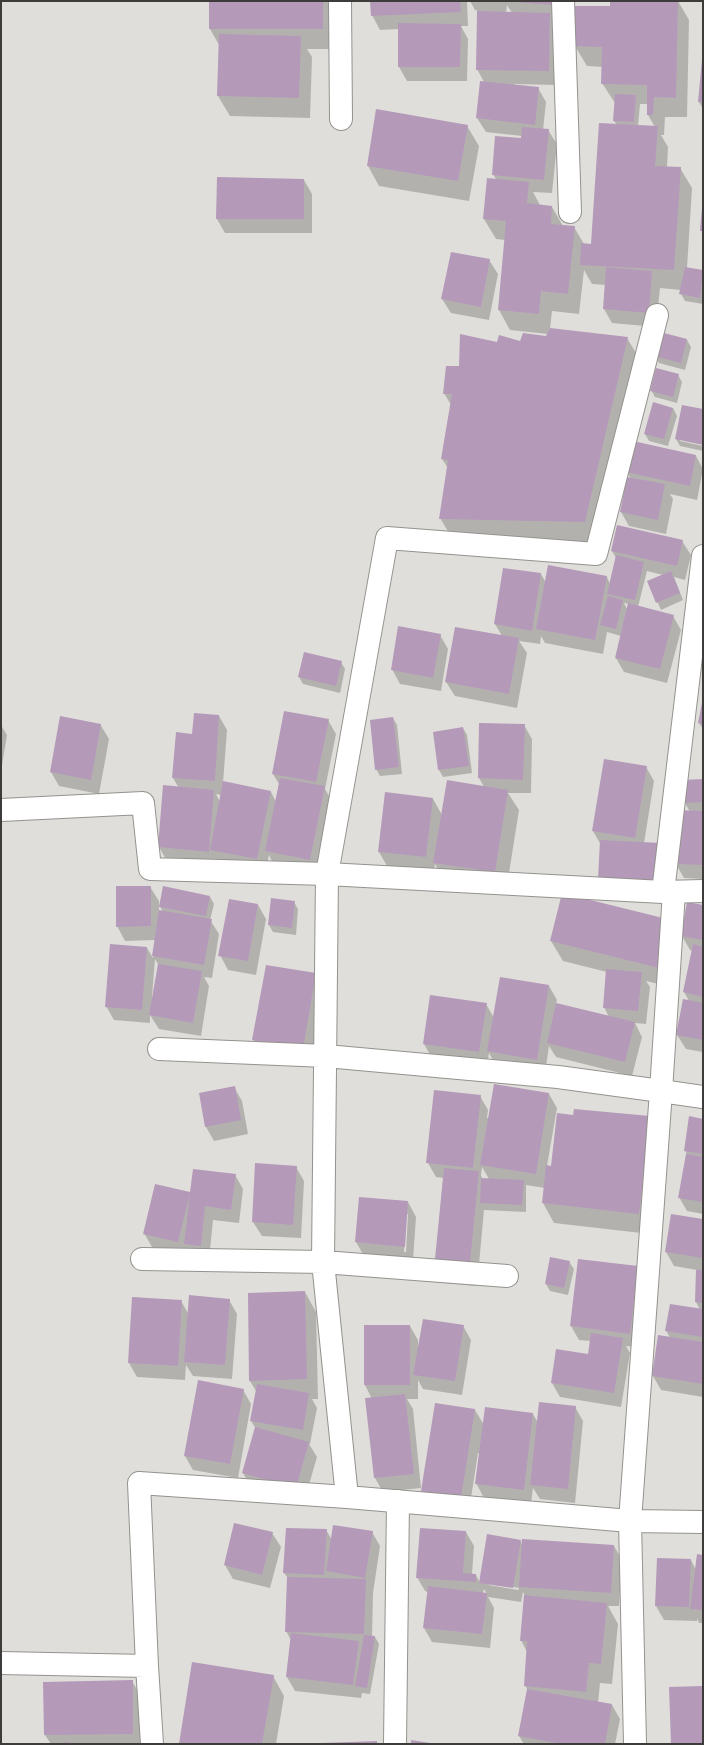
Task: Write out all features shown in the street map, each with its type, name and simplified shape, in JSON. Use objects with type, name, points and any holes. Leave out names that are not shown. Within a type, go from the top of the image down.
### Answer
[{"type":"street","points":[[340,1],[342,119]]},
{"type":"street","points":[[564,1],[570,212]]},
{"type":"street","points":[[347,1497],[323,1262],[327,874],[387,538],[596,554],[657,315]]},
{"type":"street","points":[[635,1744],[630,1522],[661,1091],[668,892],[703,556]]},
{"type":"street","points":[[1,810],[143,803],[150,869],[327,874],[668,892],[703,891]]},
{"type":"street","points":[[159,1049],[326,1056],[558,1076],[703,1096]]},
{"type":"street","points":[[142,1259],[323,1262],[507,1276]]},
{"type":"street","points":[[152,1744],[139,1483],[398,1501],[630,1522],[703,1522]]},
{"type":"street","points":[[395,1744],[398,1501]]},
{"type":"street","points":[[1,1663],[147,1666]]},
{"type":"building","points":[[209,1],[323,1],[323,29],[209,29]]},
{"type":"building","points":[[370,1],[460,1],[461,12],[371,16]]},
{"type":"building","points":[[503,1],[553,1],[553,5]]},
{"type":"building","points":[[610,1],[678,1],[676,98],[654,97],[653,115],[647,115],[647,85],[601,84],[602,47],[574,46],[575,6],[610,6]]},
{"type":"building","points":[[477,11],[550,13],[549,71],[476,70]]},
{"type":"building","points":[[398,23],[461,24],[460,67],[398,67]]},
{"type":"building","points":[[219,34],[301,36],[299,98],[217,96]]},
{"type":"building","points":[[702,60],[703,102],[698,102]]},
{"type":"building","points":[[480,81],[539,87],[535,125],[476,118]]},
{"type":"building","points":[[615,94],[636,95],[634,122],[613,121]]},
{"type":"building","points":[[376,109],[468,125],[458,181],[367,166]]},
{"type":"building","points":[[599,123],[658,126],[655,166],[681,167],[674,270],[580,265],[581,243],[591,244]]},
{"type":"building","points":[[522,127],[549,129],[544,180],[492,175],[495,136],[521,138]]},
{"type":"building","points":[[217,177],[304,179],[304,219],[216,219]]},
{"type":"building","points":[[487,178],[529,182],[527,203],[552,206],[551,224],[575,226],[568,294],[541,291],[539,314],[498,310],[506,221],[483,219]]},
{"type":"building","points":[[702,208],[703,231],[700,231]]},
{"type":"building","points":[[451,252],[490,259],[481,307],[441,299]]},
{"type":"building","points":[[606,267],[652,271],[649,313],[603,309]]},
{"type":"building","points":[[685,267],[703,270],[700,298],[679,294]]},
{"type":"building","points":[[550,328],[628,337],[585,522],[439,519],[448,460],[441,459],[452,394],[443,394],[446,366],[459,366],[460,334],[497,342],[499,335],[520,341],[523,333],[546,336]]},
{"type":"building","points":[[660,332],[687,339],[681,363],[653,356]]},
{"type":"building","points":[[656,368],[679,374],[673,397],[650,391]]},
{"type":"building","points":[[653,402],[673,408],[664,439],[644,434]]},
{"type":"building","points":[[682,405],[703,409],[703,445],[675,439]]},
{"type":"building","points":[[633,441],[696,455],[690,486],[626,472]]},
{"type":"building","points":[[627,477],[665,484],[658,520],[620,512]]},
{"type":"building","points":[[617,525],[683,540],[677,566],[611,551]]},
{"type":"building","points":[[616,555],[644,562],[635,600],[607,594]]},
{"type":"building","points":[[548,565],[607,576],[595,640],[536,629]]},
{"type":"building","points":[[503,568],[541,573],[532,631],[494,624]]},
{"type":"building","points":[[671,571],[680,593],[656,603],[647,581]]},
{"type":"building","points":[[608,596],[623,600],[616,629],[600,625]]},
{"type":"building","points":[[628,603],[674,615],[660,669],[615,658]]},
{"type":"building","points":[[398,626],[441,634],[433,678],[391,670]]},
{"type":"building","points":[[455,627],[519,638],[509,694],[445,682]]},
{"type":"building","points":[[304,652],[342,661],[336,686],[298,677]]},
{"type":"building","points":[[703,703],[703,724],[698,723]]},
{"type":"building","points":[[284,711],[329,719],[316,782],[272,774]]},
{"type":"building","points":[[194,713],[219,715],[215,781],[172,778],[176,732],[192,734]]},
{"type":"building","points":[[60,716],[101,724],[91,780],[50,772]]},
{"type":"building","points":[[393,717],[399,767],[375,770],[370,720]]},
{"type":"building","points":[[479,723],[525,724],[523,780],[478,778]]},
{"type":"building","points":[[463,727],[469,766],[438,770],[433,732]]},
{"type":"building","points":[[604,759],[647,766],[635,838],[592,831]]},
{"type":"building","points":[[280,778],[325,786],[310,860],[265,851]]},
{"type":"building","points":[[703,779],[703,802],[684,803],[683,780]]},
{"type":"building","points":[[447,780],[508,790],[495,872],[433,863]]},
{"type":"building","points":[[223,781],[271,791],[257,859],[210,850]]},
{"type":"building","points":[[163,785],[214,790],[209,852],[158,847]]},
{"type":"building","points":[[385,792],[433,798],[426,857],[378,852]]},
{"type":"building","points":[[676,810],[703,811],[703,865],[675,864]]},
{"type":"building","points":[[600,840],[661,843],[660,883],[598,879]]},
{"type":"building","points":[[116,886],[151,886],[151,926],[116,927]]},
{"type":"building","points":[[163,886],[210,896],[206,916],[159,907]]},
{"type":"building","points":[[562,893],[671,920],[659,968],[550,941]]},
{"type":"building","points":[[271,898],[295,901],[292,928],[268,925]]},
{"type":"building","points":[[229,899],[258,904],[248,961],[218,956]]},
{"type":"building","points":[[687,902],[703,905],[703,940],[681,936]]},
{"type":"building","points":[[159,910],[212,919],[204,965],[152,956]]},
{"type":"building","points":[[110,944],[147,947],[142,1010],[105,1007]]},
{"type":"building","points":[[693,944],[703,947],[703,997],[683,992]]},
{"type":"building","points":[[158,964],[202,971],[193,1023],[149,1015]]},
{"type":"building","points":[[266,965],[316,973],[303,1049],[252,1040]]},
{"type":"building","points":[[606,969],[642,972],[638,1011],[603,1008]]},
{"type":"building","points":[[500,977],[549,985],[537,1060],[487,1051]]},
{"type":"building","points":[[430,995],[487,1003],[479,1052],[423,1044]]},
{"type":"building","points":[[683,999],[703,1003],[703,1040],[676,1035]]},
{"type":"building","points":[[556,1003],[635,1022],[625,1062],[547,1043]]},
{"type":"building","points":[[494,1084],[549,1093],[536,1174],[480,1165]]},
{"type":"building","points":[[235,1086],[241,1120],[205,1127],[199,1093]]},
{"type":"building","points":[[434,1090],[481,1095],[473,1168],[426,1163]]},
{"type":"building","points":[[574,1109],[650,1116],[639,1214],[542,1203],[546,1165],[551,1166],[557,1113],[573,1115]]},
{"type":"building","points":[[689,1116],[703,1119],[703,1154],[684,1151]]},
{"type":"building","points":[[686,1154],[703,1157],[703,1202],[678,1198]]},
{"type":"building","points":[[255,1163],[297,1166],[293,1225],[252,1222]]},
{"type":"building","points":[[444,1168],[479,1171],[469,1272],[434,1269]]},
{"type":"building","points":[[193,1169],[236,1174],[231,1210],[205,1206],[201,1246],[184,1244],[190,1194],[178,1242],[143,1234],[155,1184],[190,1192]]},
{"type":"building","points":[[481,1178],[524,1180],[522,1205],[480,1203]]},
{"type":"building","points":[[359,1197],[408,1201],[405,1247],[355,1242]]},
{"type":"building","points":[[671,1214],[703,1219],[703,1258],[665,1252]]},
{"type":"building","points":[[550,1257],[570,1261],[564,1288],[545,1284]]},
{"type":"building","points":[[578,1259],[638,1266],[630,1334],[570,1326]]},
{"type":"building","points":[[696,1270],[703,1270],[703,1303],[695,1302]]},
{"type":"building","points":[[305,1291],[307,1379],[249,1381],[248,1293]]},
{"type":"building","points":[[189,1295],[230,1299],[225,1365],[184,1362]]},
{"type":"building","points":[[132,1297],[182,1300],[178,1366],[128,1363]]},
{"type":"building","points":[[670,1304],[703,1309],[703,1337],[665,1331]]},
{"type":"building","points":[[423,1319],[464,1325],[455,1381],[413,1375]]},
{"type":"building","points":[[364,1325],[410,1325],[410,1385],[364,1385]]},
{"type":"building","points":[[591,1333],[623,1338],[614,1393],[551,1383],[556,1349],[588,1354]]},
{"type":"building","points":[[658,1335],[703,1342],[703,1384],[652,1376]]},
{"type":"building","points":[[198,1380],[244,1389],[230,1464],[184,1456]]},
{"type":"building","points":[[257,1384],[309,1393],[303,1430],[250,1421]]},
{"type":"building","points":[[405,1394],[414,1474],[374,1478],[365,1398]]},
{"type":"building","points":[[539,1402],[576,1406],[568,1489],[530,1485]]},
{"type":"building","points":[[435,1403],[475,1409],[461,1498],[421,1491]]},
{"type":"building","points":[[485,1407],[533,1413],[524,1490],[475,1484]]},
{"type":"building","points":[[255,1427],[309,1442],[296,1488],[242,1473]]},
{"type":"building","points":[[234,1523],[273,1532],[262,1575],[224,1565]]},
{"type":"building","points":[[333,1525],[373,1531],[365,1578],[326,1571]]},
{"type":"building","points":[[286,1528],[327,1529],[324,1575],[283,1573]]},
{"type":"building","points":[[420,1528],[466,1531],[463,1573],[476,1574],[476,1582],[416,1578]]},
{"type":"building","points":[[487,1534],[521,1540],[513,1588],[479,1583]]},
{"type":"building","points":[[522,1539],[614,1545],[611,1593],[519,1587]]},
{"type":"building","points":[[697,1554],[703,1555],[703,1610],[690,1609]]},
{"type":"building","points":[[657,1558],[691,1559],[689,1607],[655,1606]]},
{"type":"building","points":[[287,1577],[366,1579],[364,1634],[285,1632]]},
{"type":"building","points":[[428,1586],[487,1593],[482,1634],[423,1628]]},
{"type":"building","points":[[524,1595],[607,1603],[601,1664],[589,1663],[586,1692],[524,1686],[527,1641],[520,1641]]},
{"type":"building","points":[[291,1633],[359,1641],[353,1685],[286,1677]]},
{"type":"building","points":[[364,1635],[375,1636],[367,1688],[355,1686]]},
{"type":"building","points":[[192,1662],[274,1675],[262,1744],[179,1744]]},
{"type":"building","points":[[133,1680],[133,1734],[44,1735],[43,1682]]},
{"type":"building","points":[[703,1686],[703,1744],[671,1744],[669,1687]]},
{"type":"building","points":[[527,1689],[612,1704],[605,1744],[562,1744],[518,1736]]},
{"type":"building","points":[[411,1740],[430,1743],[430,1744],[411,1744]]},
{"type":"building","points":[[377,1741],[377,1744],[322,1744],[322,1743]]},
{"type":"building","points":[[64,1742],[74,1743],[64,1744]]}]
